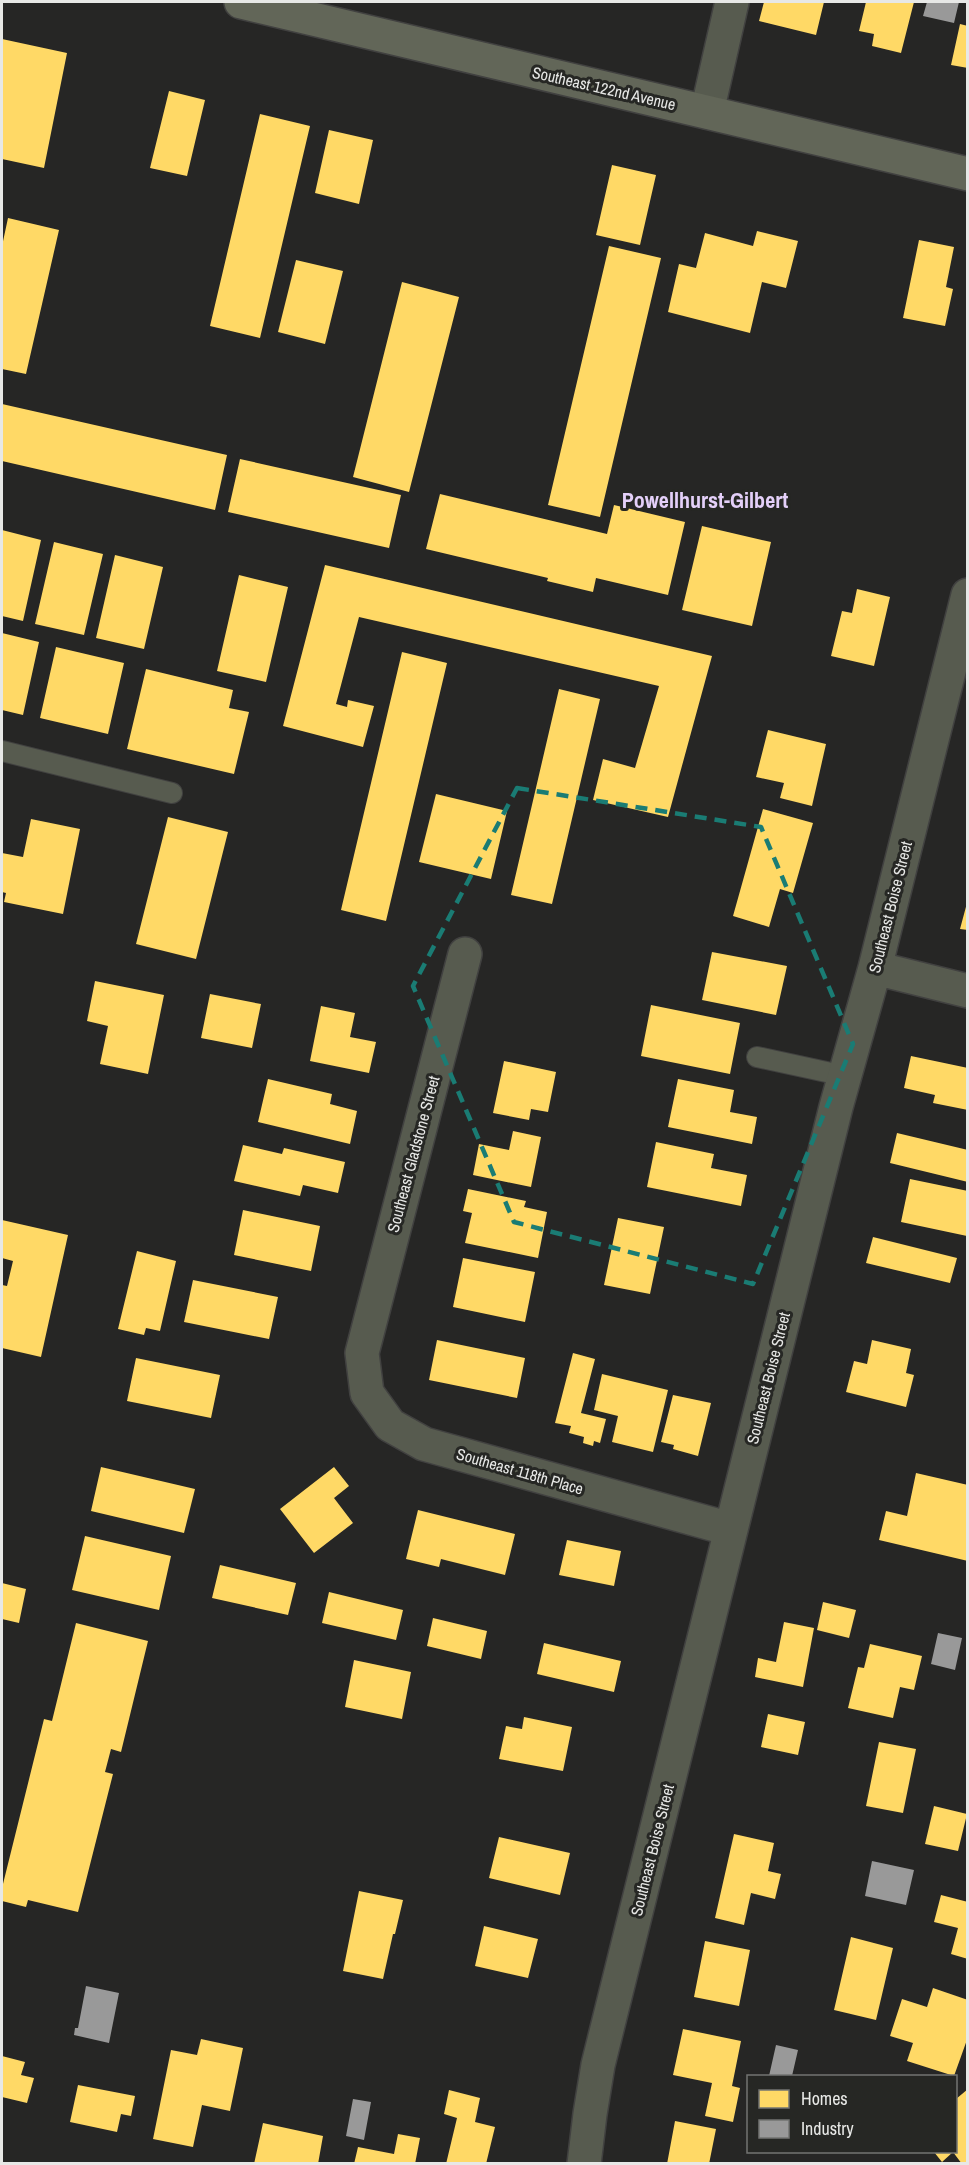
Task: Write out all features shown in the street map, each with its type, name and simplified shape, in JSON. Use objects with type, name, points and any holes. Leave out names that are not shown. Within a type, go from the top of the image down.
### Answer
[{"type":"main road","name":"Southeast 122nd Avenue","points":[[241,2],[968,174]]},
{"type":"street","points":[[707,112],[732,2]]},
{"type":"street","name":"Southeast Boise Street","points":[[584,2163],[588,2122],[598,2066],[730,1529],[845,1076],[875,968],[968,596]]},
{"type":"street","name":"Southeast Gladstone Street","points":[[362,1353],[465,954]]},
{"type":"street","points":[[875,968],[968,991]]},
{"type":"street","name":"Southeast 118th Place","points":[[362,1353],[367,1393],[390,1425],[424,1444],[730,1529]]},
{"type":"lane","points":[[2,751],[172,793]]},
{"type":"lane","points":[[757,1057],[845,1076]]},
{"type":"highlighted area","points":[[517,788],[761,827],[853,1044],[753,1284],[514,1222],[413,986]]},
{"type":"building: Homes","points":[[764,2],[824,2],[816,35],[759,21]]},
{"type":"building: Homes","points":[[866,2],[914,2],[901,53],[872,46],[874,34],[859,31]]},
{"type":"building: Homes","points":[[960,24],[968,26],[968,68],[951,65]]},
{"type":"building: Homes","points":[[2,39],[67,53],[44,168],[2,159]]},
{"type":"building: Homes","points":[[169,91],[205,100],[187,176],[150,168]]},
{"type":"building: Homes","points":[[260,114],[310,126],[260,338],[210,326]]},
{"type":"building: Homes","points":[[329,130],[373,140],[359,204],[315,193]]},
{"type":"building: Homes","points":[[612,165],[656,175],[640,245],[596,235]]},
{"type":"building: Homes","points":[[8,218],[59,230],[26,374],[2,369],[2,246]]},
{"type":"building: Homes","points":[[757,231],[798,241],[786,288],[762,282],[750,333],[668,312],[679,264],[696,268],[705,233],[753,246]]},
{"type":"building: Homes","points":[[919,240],[954,247],[946,287],[953,289],[945,326],[903,318]]},
{"type":"building: Homes","points":[[609,246],[661,258],[600,517],[548,505]]},
{"type":"building: Homes","points":[[296,260],[343,271],[325,344],[278,332]]},
{"type":"building: Homes","points":[[402,282],[459,297],[409,492],[353,477]]},
{"type":"building: Homes","points":[[2,404],[227,455],[215,510],[2,461]]},
{"type":"building: Homes","points":[[240,459],[401,495],[389,548],[228,512]]},
{"type":"building: Homes","points":[[440,494],[607,534],[614,505],[685,522],[668,595],[596,578],[593,592],[547,581],[548,578],[426,549]]},
{"type":"building: Homes","points":[[702,526],[771,542],[752,626],[682,610]]},
{"type":"building: Homes","points":[[2,530],[41,540],[23,621],[2,616]]},
{"type":"building: Homes","points":[[54,542],[103,554],[84,635],[35,624]]},
{"type":"building: Homes","points":[[115,555],[163,567],[144,649],[96,638]]},
{"type":"building: Homes","points":[[325,565],[712,656],[668,817],[593,800],[603,759],[635,768],[659,686],[359,617],[336,704],[347,707],[348,700],[374,706],[363,747],[283,726]]},
{"type":"building: Homes","points":[[239,575],[288,587],[266,682],[217,671]]},
{"type":"building: Homes","points":[[857,589],[890,597],[874,666],[831,656],[842,611],[852,613]]},
{"type":"building: Homes","points":[[2,633],[39,642],[23,715],[2,710]]},
{"type":"building: Homes","points":[[56,647],[124,663],[108,734],[40,718]]},
{"type":"building: Homes","points":[[402,652],[447,663],[386,921],[341,910]]},
{"type":"building: Homes","points":[[146,669],[233,690],[229,708],[249,712],[234,774],[127,749]]},
{"type":"building: Homes","points":[[559,689],[600,699],[552,904],[511,895]]},
{"type":"building: Homes","points":[[768,730],[826,744],[812,806],[780,798],[784,783],[756,777]]},
{"type":"building: Homes","points":[[436,794],[507,811],[491,879],[419,862]]},
{"type":"building: Homes","points":[[763,809],[813,823],[793,893],[780,889],[769,927],[733,916]]},
{"type":"building: Homes","points":[[168,817],[228,832],[196,959],[136,944]]},
{"type":"building: Homes","points":[[31,819],[80,829],[63,914],[4,902],[6,893],[2,892],[2,853],[23,857]]},
{"type":"building: Homes","points":[[968,903],[968,930],[960,929]]},
{"type":"building: Homes","points":[[712,952],[787,966],[776,1015],[702,1000]]},
{"type":"building: Homes","points":[[95,981],[164,995],[148,1074],[100,1064],[108,1026],[87,1021]]},
{"type":"building: Homes","points":[[210,994],[261,1004],[252,1048],[201,1038]]},
{"type":"building: Homes","points":[[651,1005],[740,1023],[730,1074],[641,1056]]},
{"type":"building: Homes","points":[[321,1006],[355,1013],[350,1037],[376,1042],[369,1073],[310,1061]]},
{"type":"building: Homes","points":[[911,1056],[968,1068],[968,1110],[933,1103],[935,1095],[904,1088]]},
{"type":"building: Homes","points":[[504,1061],[556,1072],[548,1112],[531,1109],[529,1120],[493,1113]]},
{"type":"building: Homes","points":[[268,1079],[332,1094],[330,1104],[357,1111],[350,1144],[258,1122]]},
{"type":"building: Homes","points":[[678,1079],[734,1090],[730,1112],[757,1117],[752,1144],[668,1127]]},
{"type":"building: Homes","points":[[513,1131],[541,1137],[531,1187],[473,1175],[479,1144],[509,1150]]},
{"type":"building: Homes","points":[[897,1133],[968,1150],[968,1182],[890,1163]]},
{"type":"building: Homes","points":[[656,1142],[714,1154],[711,1168],[747,1175],[741,1206],[647,1187]]},
{"type":"building: Homes","points":[[243,1145],[282,1154],[284,1148],[345,1162],[338,1193],[303,1185],[300,1196],[234,1181]]},
{"type":"building: Homes","points":[[910,1179],[968,1191],[967,1236],[901,1222]]},
{"type":"building: Homes","points":[[468,1189],[526,1201],[524,1207],[547,1212],[538,1258],[465,1243],[472,1213],[463,1211]]},
{"type":"building: Homes","points":[[243,1210],[320,1226],[311,1271],[234,1255]]},
{"type":"building: Homes","points":[[618,1218],[664,1227],[650,1294],[604,1285]]},
{"type":"building: Homes","points":[[2,1220],[68,1235],[41,1357],[2,1348],[2,1285],[7,1286],[13,1261],[2,1258]]},
{"type":"building: Homes","points":[[873,1237],[957,1258],[950,1283],[866,1263]]},
{"type":"building: Homes","points":[[137,1251],[176,1261],[160,1331],[146,1328],[144,1335],[118,1329]]},
{"type":"building: Homes","points":[[463,1258],[535,1272],[525,1322],[453,1307]]},
{"type":"building: Homes","points":[[193,1280],[278,1297],[269,1339],[184,1322]]},
{"type":"building: Homes","points":[[437,1340],[525,1358],[517,1398],[429,1380]]},
{"type":"building: Homes","points":[[872,1340],[911,1349],[906,1373],[914,1375],[906,1407],[846,1392],[854,1361],[867,1364]]},
{"type":"building: Homes","points":[[573,1353],[595,1359],[581,1413],[606,1419],[600,1443],[594,1441],[593,1446],[583,1443],[584,1437],[569,1433],[571,1426],[555,1423]]},
{"type":"building: Homes","points":[[136,1358],[220,1375],[211,1418],[127,1401]]},
{"type":"building: Homes","points":[[602,1374],[668,1390],[653,1452],[612,1442],[618,1416],[594,1410]]},
{"type":"building: Homes","points":[[673,1395],[711,1403],[698,1456],[673,1449],[674,1445],[661,1442]]},
{"type":"building: Homes","points":[[101,1467],[195,1489],[184,1533],[91,1511]]},
{"type":"building: Homes","points":[[334,1467],[349,1486],[334,1498],[353,1523],[314,1553],[280,1509]]},
{"type":"building: Homes","points":[[916,1473],[968,1485],[966,1524],[968,1525],[968,1561],[879,1540],[886,1511],[907,1516]]},
{"type":"building: Homes","points":[[418,1510],[515,1534],[505,1575],[441,1559],[439,1567],[406,1559]]},
{"type":"building: Homes","points":[[85,1536],[171,1556],[159,1610],[72,1590]]},
{"type":"building: Homes","points":[[567,1540],[621,1551],[614,1586],[559,1575]]},
{"type":"building: Homes","points":[[220,1565],[296,1583],[288,1615],[212,1598]]},
{"type":"building: Homes","points":[[2,1583],[26,1589],[19,1623],[2,1619]]},
{"type":"building: Homes","points":[[329,1592],[403,1610],[396,1640],[322,1623]]},
{"type":"building: Homes","points":[[823,1602],[856,1610],[849,1638],[817,1630]]},
{"type":"building: Homes","points":[[433,1618],[487,1631],[481,1659],[427,1646]]},
{"type":"building: Homes","points":[[784,1622],[814,1628],[803,1687],[755,1677],[758,1658],[776,1662]]},
{"type":"building: Homes","points":[[76,1623],[148,1641],[121,1752],[111,1749],[105,1772],[113,1774],[78,1912],[28,1900],[26,1907],[2,1901],[2,1888],[44,1719],[52,1721]]},
{"type":"building: Homes","points":[[544,1643],[621,1661],[614,1692],[537,1674]]},
{"type":"building: Homes","points":[[870,1644],[922,1656],[914,1690],[900,1687],[893,1718],[848,1708],[858,1667],[864,1668]]},
{"type":"building: Homes","points":[[354,1660],[411,1672],[402,1719],[345,1707]]},
{"type":"building: Homes","points":[[768,1714],[805,1722],[798,1755],[761,1747]]},
{"type":"building: Homes","points":[[524,1717],[572,1727],[563,1771],[499,1759],[506,1726],[522,1729]]},
{"type":"building: Homes","points":[[879,1742],[916,1749],[903,1813],[866,1806]]},
{"type":"building: Homes","points":[[934,1806],[967,1814],[958,1851],[925,1844]]},
{"type":"building: Homes","points":[[734,1834],[774,1843],[768,1871],[781,1874],[775,1899],[751,1893],[744,1925],[715,1918]]},
{"type":"building: Homes","points":[[499,1837],[570,1853],[560,1895],[489,1878]]},
{"type":"building: Homes","points":[[359,1891],[403,1900],[383,1979],[343,1971]]},
{"type":"building: Homes","points":[[941,1895],[968,1902],[968,1959],[951,1954],[958,1928],[934,1922]]},
{"type":"building: Homes","points":[[484,1926],[538,1939],[528,1978],[475,1966]]},
{"type":"building: Homes","points":[[851,1937],[893,1948],[876,2020],[834,2010]]},
{"type":"building: Homes","points":[[705,1941],[750,1950],[739,2006],[694,1997]]},
{"type":"building: Homes","points":[[933,1988],[968,2000],[968,2037],[954,2075],[907,2061],[913,2043],[890,2036],[902,1999],[927,2007]]},
{"type":"building: Homes","points":[[683,2029],[741,2041],[732,2086],[740,2088],[733,2122],[705,2116],[712,2083],[673,2075]]},
{"type":"building: Homes","points":[[201,2039],[243,2048],[230,2111],[202,2105],[193,2147],[153,2139],[171,2050],[197,2055]]},
{"type":"building: Homes","points":[[2,2056],[25,2062],[21,2075],[34,2078],[27,2103],[2,2097]]},
{"type":"building: Homes","points":[[78,2085],[135,2096],[131,2116],[121,2114],[117,2132],[70,2122]]},
{"type":"building: Homes","points":[[968,2089],[968,2164],[962,2164],[954,2153],[957,2153],[957,2098]]},
{"type":"building: Homes","points":[[449,2090],[480,2098],[475,2122],[495,2127],[486,2164],[446,2164],[457,2118],[444,2114]]},
{"type":"building: Homes","points":[[675,2121],[716,2129],[709,2164],[667,2164]]},
{"type":"building: Homes","points":[[263,2123],[323,2136],[318,2164],[254,2164]]},
{"type":"building: Homes","points":[[398,2134],[420,2138],[415,2164],[354,2164],[358,2147],[394,2154]]},
{"type":"building: Homes","points":[[935,2153],[952,2153],[942,2162]]},
{"type":"building: Industry","points":[[927,2],[959,2],[954,23],[923,16]]},
{"type":"building: Industry","points":[[938,1633],[962,1638],[955,1670],[931,1664]]},
{"type":"building: Industry","points":[[872,1861],[914,1870],[906,1905],[865,1896]]},
{"type":"building: Industry","points":[[86,1986],[119,1993],[109,2043],[74,2035],[75,2028],[78,2028]]},
{"type":"building: Industry","points":[[776,2045],[798,2050],[792,2075],[769,2075]]},
{"type":"building: Industry","points":[[353,2099],[371,2102],[364,2140],[346,2136]]},
{"type":"district","name":"Powellhurst-Gilbert","points":[[705,500]]}]
